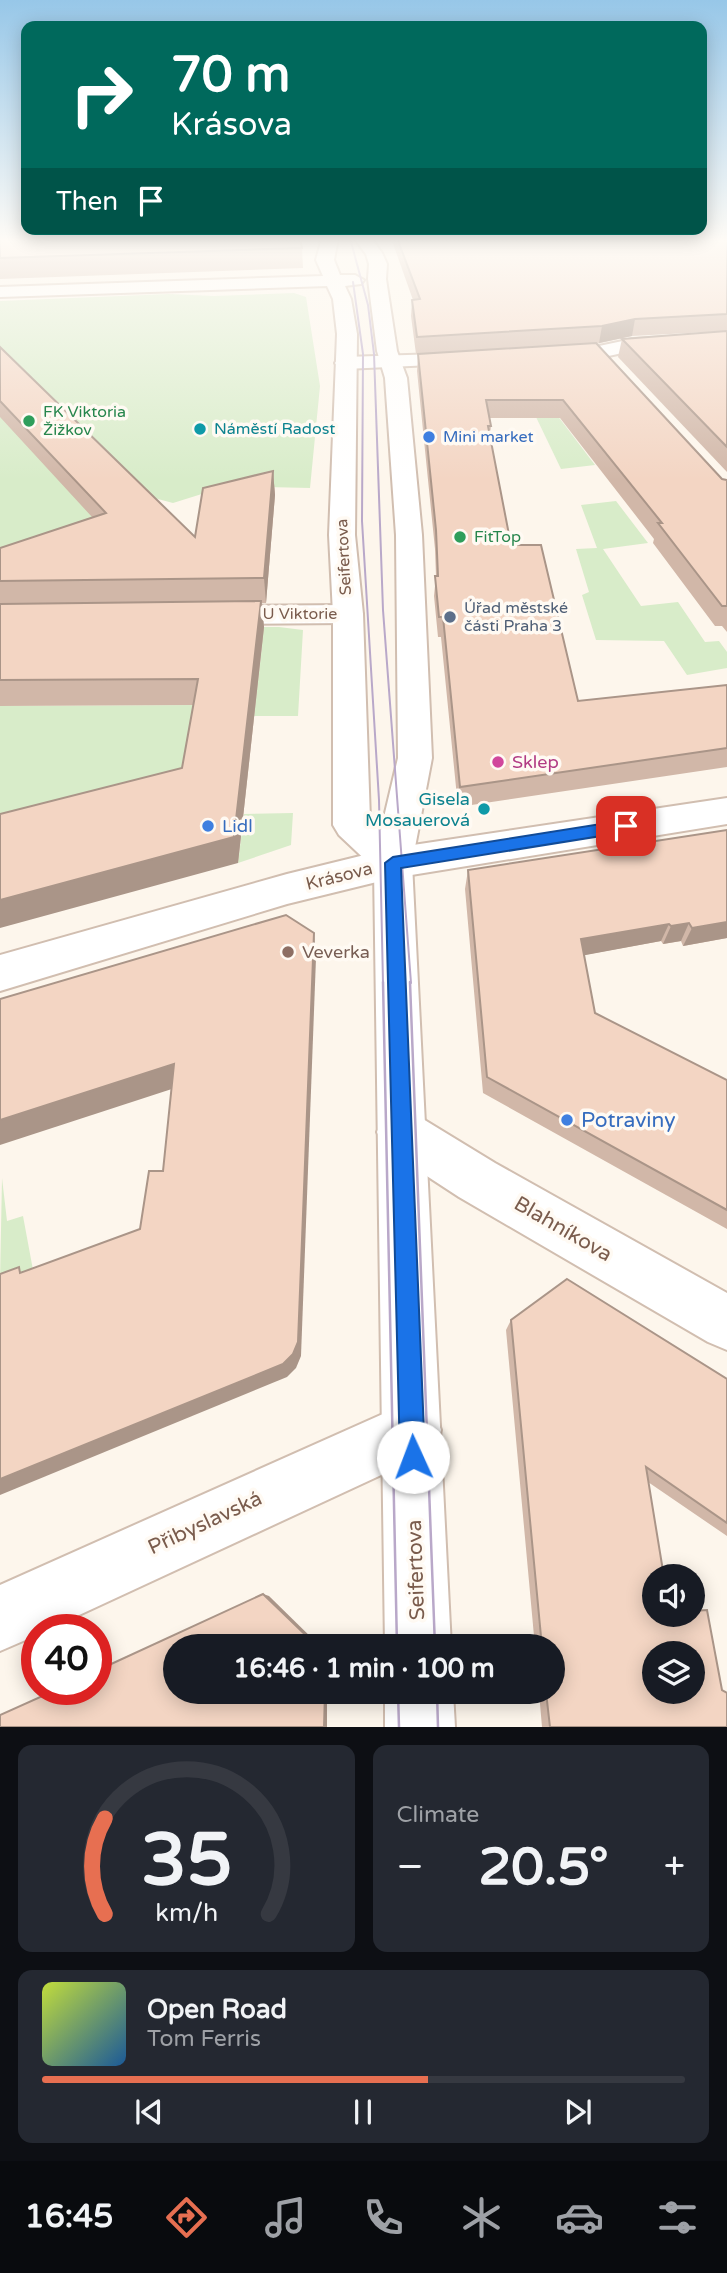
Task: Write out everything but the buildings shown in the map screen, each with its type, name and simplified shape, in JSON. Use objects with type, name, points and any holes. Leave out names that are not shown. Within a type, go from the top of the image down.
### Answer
[{"type":"street","name":"Seifertova","points":[[345,319],[347,334],[342,535],[348,614],[352,825],[393,863]]},
{"type":"street","name":"Seifertova","points":[[383,319],[390,362],[396,378],[408,535],[415,758],[393,863],[418,1634]]},
{"type":"street","points":[[532,356],[599,352],[632,345],[727,339]]},
{"type":"street","points":[[599,352],[617,372]]},
{"type":"street","points":[[345,363],[491,358]]},
{"type":"street","name":"U Viktorie","points":[[186,615],[348,614]]},
{"type":"street","name":"Krásova","points":[[0,973],[287,888],[393,863],[727,811]]},
{"type":"street","name":"Blahníkova","points":[[401,1132],[477,1180],[727,1323]]},
{"type":"street","name":"Přibyslavská","points":[[0,1618],[412,1430]]},
{"type":"street","points":[[420,1704],[421,1727]]},
{"type":"green space","name":"Náměstí Radost","points":[[0,319],[309,319],[320,386],[310,488],[266,487],[253,478],[173,503],[128,491],[146,512],[0,555]]},
{"type":"green space","points":[[557,415],[595,465],[561,469],[536,417]]},
{"type":"green space","points":[[616,501],[648,543],[603,549],[641,606],[678,602],[705,642],[719,641],[727,652],[727,668],[687,675],[664,641],[596,640],[582,595],[589,592],[576,549],[597,548],[581,505]]},
{"type":"green space","points":[[143,627],[279,627],[303,630],[298,716],[254,716],[262,646]]},
{"type":"green space","points":[[202,705],[187,794],[0,842],[0,706]]},
{"type":"green space","points":[[293,813],[291,845],[238,863],[244,814]]},
{"type":"green space","points":[[2,1178],[7,1221],[23,1216],[33,1270],[0,1282]]},
{"type":"tram line","points":[[358,319],[363,354],[362,521],[379,800],[383,983]]},
{"type":"tram line","points":[[370,319],[374,354],[383,610],[411,983]]},
{"type":"tram line","points":[[383,982],[397,1634]]},
{"type":"tram line","points":[[410,982],[435,1634]]},
{"type":"tram line","points":[[398,1704],[399,1727]]},
{"type":"tram line","points":[[437,1704],[438,1727]]},
{"type":"place","name":"FK Viktoria Žižkov","points":[[29,421]]},
{"type":"place","name":"Náměstí Radost","points":[[200,429]]},
{"type":"place","name":"Mini market","points":[[429,437]]},
{"type":"place","name":"FitTop","points":[[460,537]]},
{"type":"place","name":"Úřad městské části Praha 3","points":[[450,617]]},
{"type":"place","name":"Sklep","points":[[498,762]]},
{"type":"place","name":"Gisela Mosauerová","points":[[484,809]]},
{"type":"place","name":"Lidl","points":[[208,826]]},
{"type":"place","name":"Veverka","points":[[288,952]]},
{"type":"place","name":"Potraviny","points":[[567,1120]]},
{"type":"route","points":[[413,1457],[393,863],[626,826]]}]
